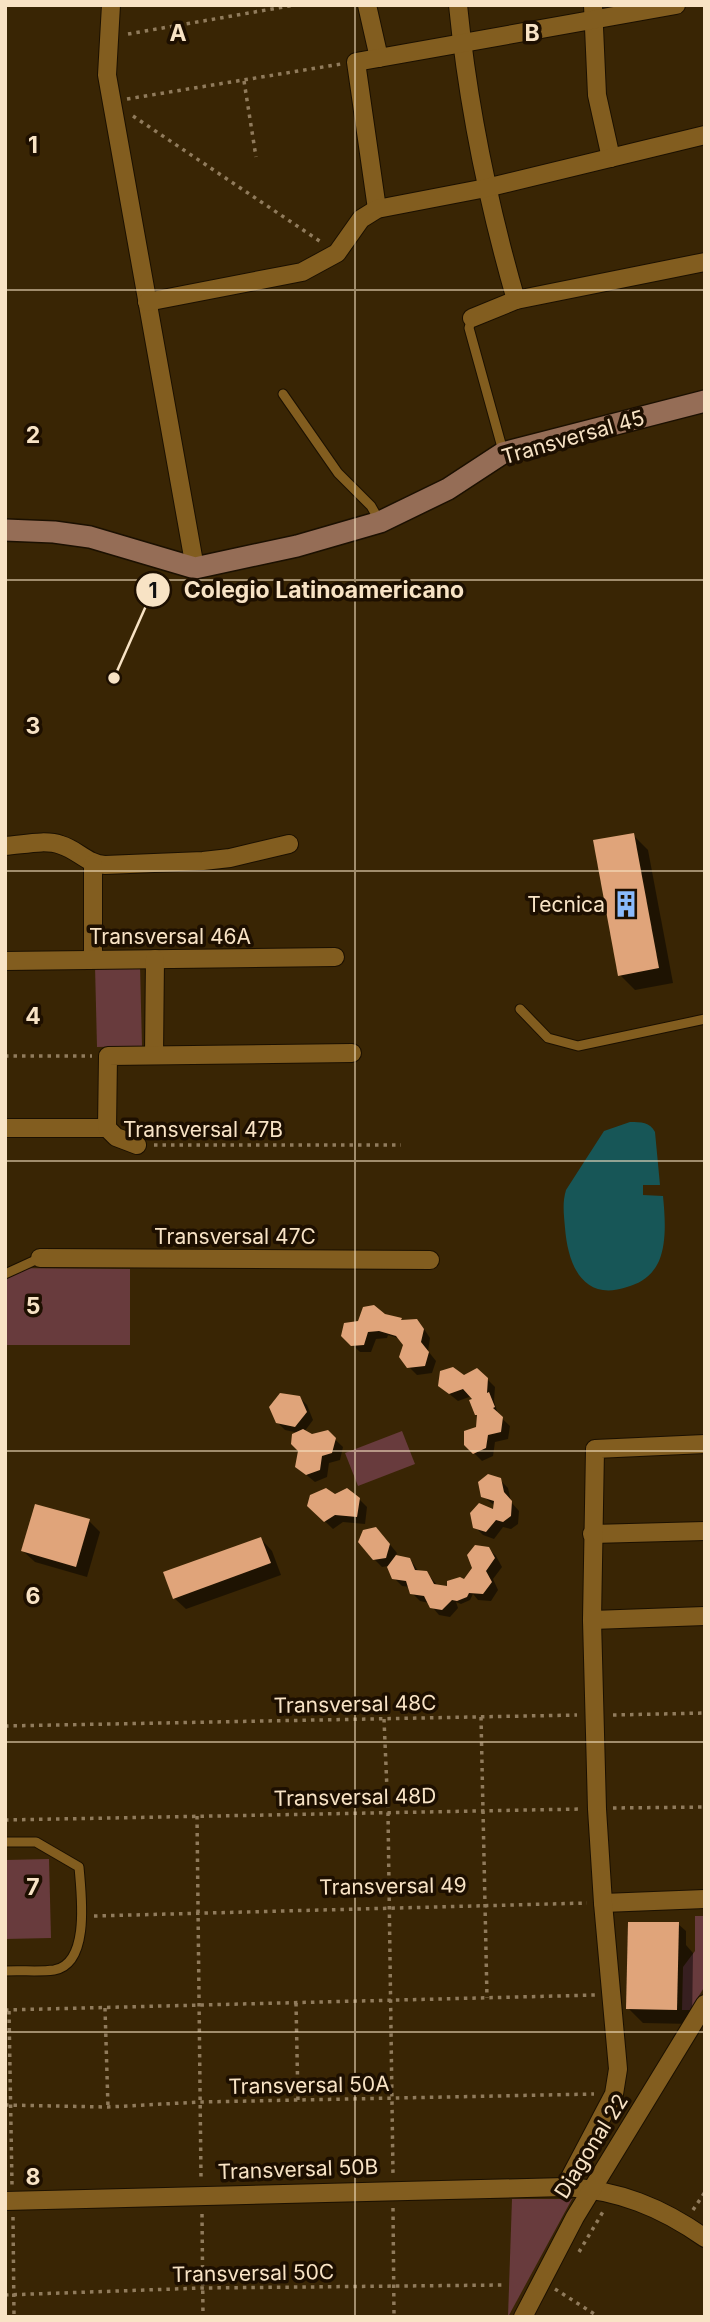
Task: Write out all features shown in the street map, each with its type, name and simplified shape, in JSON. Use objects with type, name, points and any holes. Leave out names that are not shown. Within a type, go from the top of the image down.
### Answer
[{"type":"street","points":[[111,5],[107,55],[111,102],[195,568]]},
{"type":"street","points":[[367,5],[379,58]]},
{"type":"street","points":[[458,5],[486,188],[516,300]]},
{"type":"street","points":[[377,209],[356,62],[462,43],[593,13],[676,5]]},
{"type":"street","points":[[593,13],[597,95],[611,158]]},
{"type":"street","points":[[147,302],[302,272],[337,253],[361,219],[377,209],[486,188],[705,135]]},
{"type":"street","points":[[471,318],[516,300],[705,262]]},
{"type":"street","name":"Transversal 45","points":[[5,530],[54,531],[90,537],[195,568],[297,546],[380,522],[448,489],[503,453],[705,401]]},
{"type":"street","points":[[5,846],[53,843],[68,848],[93,864],[203,861],[230,858],[289,844]]},
{"type":"street","points":[[93,864],[93,959]]},
{"type":"street","name":"Transversal 46A","points":[[5,961],[335,957]]},
{"type":"street","points":[[154,1055],[155,959]]},
{"type":"street","points":[[107,1128],[108,1056],[352,1053]]},
{"type":"street","points":[[5,1128],[107,1128],[116,1137],[137,1145]]},
{"type":"street","name":"Transversal 47C","points":[[40,1258],[430,1260]]},
{"type":"street","points":[[565,2187],[614,2094],[618,2062],[597,1808],[592,1620],[595,1449],[705,1444]]},
{"type":"street","points":[[592,1534],[705,1531]]},
{"type":"street","points":[[592,1620],[705,1616]]},
{"type":"street","points":[[603,1903],[705,1899]]},
{"type":"street","name":"Diagonal 22","points":[[523,2317],[567,2230],[705,2004]]},
{"type":"street","name":"Transversal 50B","points":[[9,2201],[565,2187],[593,2189],[653,2206],[705,2238]]},
{"type":"lane","points":[[471,318],[469,328],[503,453]]},
{"type":"lane","points":[[283,394],[338,473],[371,506],[380,522]]},
{"type":"lane","points":[[520,1009],[548,1038],[578,1046],[705,1019]]},
{"type":"lane","points":[[5,1274],[40,1258]]},
{"type":"lane","points":[[5,1842],[36,1842],[79,1867],[83,1916],[75,1950],[57,1970],[5,1971]]},
{"type":"path","points":[[110,37],[295,5]]},
{"type":"path","points":[[111,102],[356,62]]},
{"type":"path","points":[[244,81],[256,157]]},
{"type":"path","points":[[111,102],[337,253]]},
{"type":"path","points":[[5,1056],[108,1056]]},
{"type":"path","name":"Transversal 47B","points":[[137,1145],[401,1145]]},
{"type":"path","name":"Transversal 48C","points":[[5,1726],[705,1713]]},
{"type":"path","points":[[481,1717],[487,1998]]},
{"type":"path","points":[[384,1719],[394,2317]]},
{"type":"path","name":"Transversal 48D","points":[[5,1820],[705,1807]]},
{"type":"path","points":[[197,1816],[203,2317]]},
{"type":"path","name":"Transversal 49","points":[[83,1916],[603,1903]]},
{"type":"path","points":[[14,2317],[9,2201],[7,2010],[612,1995]]},
{"type":"path","points":[[296,2003],[298,2101]]},
{"type":"path","points":[[105,2008],[108,2107]]},
{"type":"path","name":"Transversal 50A","points":[[8,2105],[108,2107],[200,2102],[614,2094]]},
{"type":"path","points":[[541,2281],[599,2317]]},
{"type":"path","name":"Transversal 50C","points":[[5,2295],[202,2288],[502,2285]]},
{"type":"shaded area","points":[[140,965],[142,1046],[97,1047],[95,966]]},
{"type":"shaded area","points":[[5,1268],[130,1269],[130,1345],[5,1345]]},
{"type":"shaded area","points":[[402,1431],[415,1464],[358,1486],[345,1453]]},
{"type":"shaded area","points":[[49,1859],[51,1938],[5,1939],[5,1860]]},
{"type":"shaded area","points":[[695,1916],[705,1916],[705,1986],[690,2010],[682,2010],[683,1967],[695,1951]]},
{"type":"shaded area","points":[[512,2199],[572,2199],[508,2317]]},
{"type":"water","points":[[630,1122],[648,1124],[655,1132],[660,1185],[643,1185],[643,1195],[663,1196],[663,1246],[659,1261],[646,1278],[627,1287],[599,1289],[589,1285],[574,1267],[564,1218],[565,1195],[604,1131]]},
{"type":"building","name":"Tecnica","points":[[634,833],[659,968],[618,976],[593,840]]},
{"type":"building","points":[[374,1305],[385,1314],[402,1318],[401,1320],[417,1319],[424,1329],[421,1342],[429,1352],[425,1366],[407,1368],[399,1357],[403,1345],[396,1336],[379,1331],[368,1332],[364,1345],[351,1346],[341,1336],[344,1323],[358,1321],[363,1307]]},
{"type":"building","points":[[453,1367],[464,1375],[477,1368],[488,1378],[487,1393],[489,1392],[495,1407],[493,1408],[503,1417],[501,1432],[488,1435],[486,1448],[473,1454],[464,1445],[464,1431],[476,1427],[477,1415],[469,1400],[472,1399],[463,1389],[449,1394],[438,1386],[440,1371]]},
{"type":"building","points":[[280,1393],[300,1396],[307,1412],[295,1427],[276,1423],[269,1407]]},
{"type":"building","points":[[303,1429],[312,1434],[328,1430],[336,1438],[332,1453],[322,1456],[320,1470],[306,1475],[295,1467],[298,1451],[291,1444],[292,1434]]},
{"type":"building","points":[[488,1474],[501,1478],[504,1492],[512,1501],[511,1516],[503,1522],[496,1520],[486,1532],[473,1528],[470,1513],[479,1503],[493,1509],[494,1501],[481,1497],[478,1482]]},
{"type":"building","points":[[326,1488],[335,1494],[347,1488],[360,1498],[357,1517],[335,1515],[324,1522],[307,1506],[310,1495]]},
{"type":"building","points":[[35,1504],[90,1519],[76,1567],[21,1551]]},
{"type":"building","points":[[376,1527],[390,1544],[386,1558],[373,1560],[358,1542],[363,1530]]},
{"type":"building","points":[[261,1537],[271,1563],[173,1599],[163,1572]]},
{"type":"building","points":[[475,1545],[489,1547],[495,1558],[486,1571],[492,1582],[483,1594],[469,1593],[467,1597],[452,1600],[442,1610],[430,1608],[424,1596],[410,1594],[406,1581],[392,1579],[387,1567],[396,1555],[410,1558],[415,1570],[427,1571],[434,1584],[447,1586],[447,1581],[460,1577],[464,1579],[472,1568],[467,1555]]},
{"type":"building","points":[[628,1922],[679,1922],[677,2010],[626,2009]]},
{"type":"place","name":"Colegio Latinoamericano","points":[[114,678]]},
{"type":"place","name":"Tecnica","points":[[626,904]]}]
